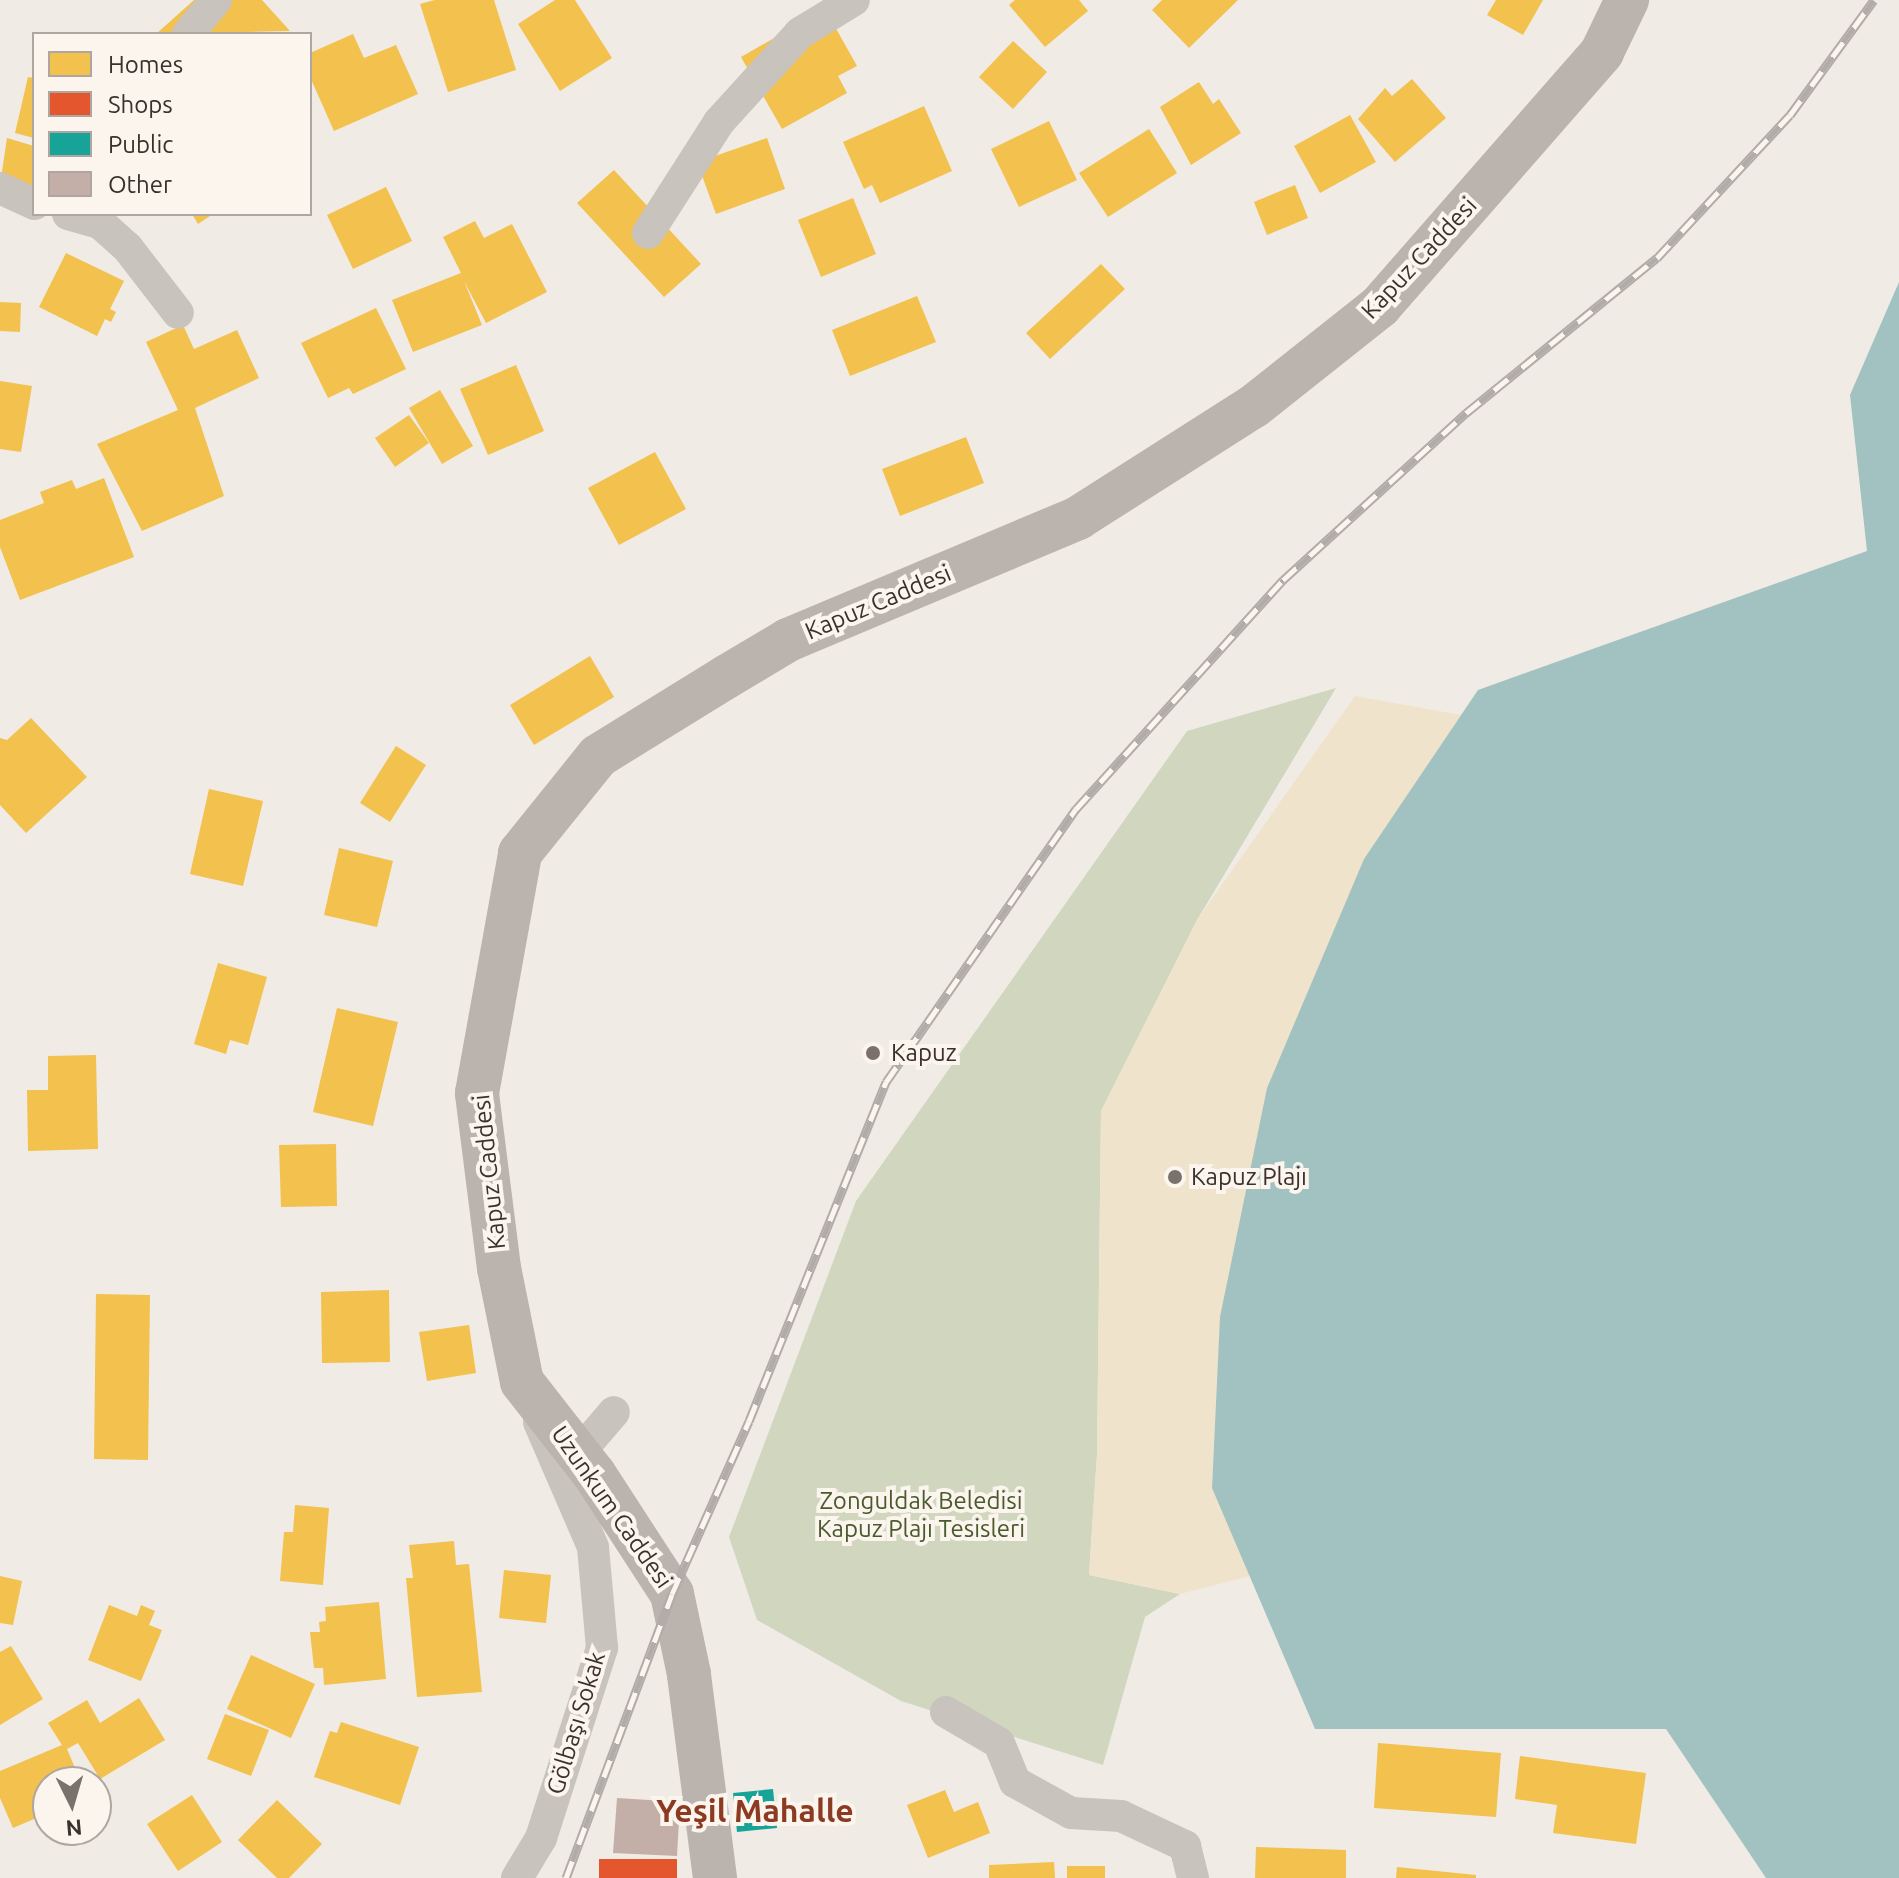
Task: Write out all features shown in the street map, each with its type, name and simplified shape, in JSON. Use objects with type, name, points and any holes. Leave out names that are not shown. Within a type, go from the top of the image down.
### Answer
[{"type":"main road","name":"Kapuz Caddesi","points":[[522,1382],[499,1268],[477,1093],[520,853],[598,756],[788,640],[1078,518],[1254,406],[1380,306],[1602,52],[1627,0]]},
{"type":"main road","name":"Uzunkum Caddesi","points":[[522,1382],[578,1454],[672,1594],[689,1674],[715,1878]]},
{"type":"street","points":[[190,32],[216,0]]},
{"type":"street","points":[[648,233],[719,122],[800,33],[854,0]]},
{"type":"street","points":[[0,188],[32,203]]},
{"type":"street","points":[[82,216],[102,219],[178,313]]},
{"type":"street","name":"Gölbaşı Sokak","points":[[517,1878],[541,1838],[602,1648],[593,1547],[522,1382]]},
{"type":"street","points":[[578,1454],[614,1412]]},
{"type":"street","points":[[946,1712],[999,1743],[1015,1782],[1029,1790],[1071,1813],[1121,1816],[1185,1846],[1193,1878]]},
{"type":"green space","name":"Zonguldak Beledisi Kapuz Plajı Tesisleri","points":[[1336,688],[1197,920],[1101,1111],[1097,1454],[1089,1575],[1180,1594],[1145,1617],[1103,1765],[901,1701],[757,1620],[729,1537],[856,1201],[1187,731]]},
{"type":"sand","name":"Kapuz Plajı","points":[[1355,696],[1461,715],[1402,803],[1217,1378],[1212,1487],[1250,1576],[1180,1594],[1089,1575],[1097,1454],[1101,1111],[1197,920]]},
{"type":"water","points":[[1899,282],[1899,1878],[1766,1878],[1666,1729],[1315,1729],[1212,1488],[1220,1317],[1267,1088],[1364,859],[1478,690],[1867,551],[1850,395]]},
{"type":"building: Homes","points":[[194,0],[262,0],[290,31],[245,32],[158,32]]},
{"type":"building: Homes","points":[[435,0],[494,0],[516,70],[448,92],[420,4]]},
{"type":"building: Homes","points":[[555,0],[575,0],[612,58],[560,91],[518,24]]},
{"type":"building: Homes","points":[[1015,0],[1079,0],[1088,11],[1045,47],[1009,5]]},
{"type":"building: Homes","points":[[1162,0],[1238,0],[1189,48],[1152,10]]},
{"type":"building: Homes","points":[[1496,0],[1543,0],[1523,35],[1487,15]]},
{"type":"building: Homes","points":[[825,9],[857,66],[838,76],[847,93],[782,129],[741,57]]},
{"type":"building: Homes","points":[[353,34],[364,58],[396,45],[418,94],[334,131],[312,82],[312,52]]},
{"type":"building: Homes","points":[[1013,41],[1047,72],[1013,109],[979,77]]},
{"type":"building: Homes","points":[[28,77],[32,78],[32,137],[15,133]]},
{"type":"building: Homes","points":[[1412,79],[1446,118],[1395,162],[1358,119],[1385,88],[1392,96]]},
{"type":"building: Homes","points":[[1199,82],[1213,104],[1219,99],[1241,133],[1191,165],[1160,107]]},
{"type":"building: Homes","points":[[924,106],[952,171],[880,203],[872,185],[864,189],[843,142]]},
{"type":"building: Homes","points":[[1350,115],[1376,162],[1320,193],[1294,146]]},
{"type":"building: Homes","points":[[1049,121],[1077,180],[1019,207],[991,149]]},
{"type":"building: Homes","points":[[1149,129],[1177,173],[1108,217],[1079,173]]},
{"type":"building: Homes","points":[[7,138],[32,145],[32,194],[0,185]]},
{"type":"building: Homes","points":[[767,138],[785,189],[716,214],[693,151],[712,157]]},
{"type":"building: Homes","points":[[614,170],[701,264],[664,297],[577,203]]},
{"type":"building: Homes","points":[[1295,185],[1308,218],[1267,235],[1254,202]]},
{"type":"building: Homes","points":[[386,187],[412,241],[353,269],[327,215]]},
{"type":"building: Homes","points":[[853,198],[876,254],[821,277],[798,220]]},
{"type":"building: Homes","points":[[193,216],[210,216],[198,224]]},
{"type":"building: Homes","points":[[475,221],[484,238],[512,224],[547,292],[486,323],[464,281],[482,325],[413,352],[392,300],[461,273],[443,237]]},
{"type":"building: Homes","points":[[66,253],[124,281],[110,309],[116,312],[111,322],[105,319],[97,336],[39,307]]},
{"type":"building: Homes","points":[[1101,264],[1125,289],[1050,359],[1026,333]]},
{"type":"building: Homes","points":[[917,296],[936,342],[850,376],[832,330]]},
{"type":"building: Homes","points":[[0,302],[21,303],[20,332],[0,331]]},
{"type":"building: Homes","points":[[376,308],[406,369],[353,394],[349,388],[328,398],[301,343]]},
{"type":"building: Homes","points":[[183,325],[194,349],[237,330],[259,378],[195,408],[224,496],[142,531],[97,444],[178,410],[146,342]]},
{"type":"building: Homes","points":[[516,365],[544,431],[488,455],[460,389]]},
{"type":"building: Homes","points":[[0,381],[32,386],[21,452],[0,449]]},
{"type":"building: Homes","points":[[440,390],[473,446],[442,464],[409,408]]},
{"type":"building: Homes","points":[[409,415],[429,443],[395,467],[375,438]]},
{"type":"building: Homes","points":[[966,437],[984,483],[900,516],[882,469]]},
{"type":"building: Homes","points":[[655,452],[686,509],[619,545],[588,488]]},
{"type":"building: Homes","points":[[104,478],[134,557],[20,600],[0,547],[0,520],[44,503],[40,492],[72,480],[76,489]]},
{"type":"building: Homes","points":[[590,656],[614,697],[534,745],[510,705]]},
{"type":"building: Homes","points":[[31,718],[87,777],[26,833],[0,805],[0,738],[7,740]]},
{"type":"building: Homes","points":[[396,746],[426,765],[390,822],[360,803]]},
{"type":"building: Homes","points":[[209,789],[263,801],[243,886],[190,874]]},
{"type":"building: Homes","points":[[339,848],[393,861],[377,927],[324,915]]},
{"type":"building: Homes","points":[[218,963],[267,977],[248,1045],[230,1040],[226,1054],[194,1044]]},
{"type":"building: Homes","points":[[337,1008],[398,1022],[373,1126],[313,1112]]},
{"type":"building: Homes","points":[[96,1055],[98,1149],[28,1151],[27,1090],[48,1090],[48,1056]]},
{"type":"building: Homes","points":[[336,1144],[337,1206],[281,1207],[279,1145]]},
{"type":"building: Homes","points":[[389,1290],[390,1362],[322,1363],[321,1292]]},
{"type":"building: Homes","points":[[96,1294],[150,1295],[148,1460],[94,1459]]},
{"type":"building: Homes","points":[[469,1325],[476,1373],[427,1381],[419,1332]]},
{"type":"building: Homes","points":[[295,1505],[329,1508],[323,1585],[280,1581],[284,1532],[293,1532]]},
{"type":"building: Homes","points":[[454,1541],[456,1565],[469,1564],[482,1692],[417,1697],[406,1578],[413,1578],[409,1545]]},
{"type":"building: Homes","points":[[504,1570],[551,1575],[546,1623],[499,1618]]},
{"type":"building: Homes","points":[[0,1576],[22,1581],[13,1625],[0,1623]]},
{"type":"building: Homes","points":[[379,1602],[386,1679],[324,1685],[323,1668],[314,1668],[310,1632],[320,1632],[319,1622],[326,1621],[325,1607]]},
{"type":"building: Homes","points":[[109,1605],[137,1616],[141,1605],[155,1611],[149,1625],[162,1630],[141,1681],[88,1660]]},
{"type":"building: Homes","points":[[11,1646],[43,1699],[0,1725],[0,1652]]},
{"type":"building: Homes","points":[[251,1655],[315,1684],[291,1738],[227,1709]]},
{"type":"building: Homes","points":[[139,1698],[165,1740],[112,1772],[112,1766],[92,1766],[78,1743],[67,1749],[74,1766],[32,1766],[32,1820],[13,1828],[0,1798],[0,1771],[62,1745],[48,1723],[87,1700],[100,1723]]},
{"type":"building: Homes","points":[[225,1714],[269,1730],[251,1776],[207,1759]]},
{"type":"building: Homes","points":[[341,1722],[419,1747],[400,1805],[314,1777],[330,1731],[337,1733]]},
{"type":"building: Homes","points":[[1378,1743],[1501,1753],[1496,1817],[1374,1808]]},
{"type":"building: Homes","points":[[1520,1756],[1646,1773],[1636,1844],[1553,1833],[1557,1805],[1515,1799]]},
{"type":"building: Homes","points":[[945,1790],[954,1812],[978,1802],[990,1833],[928,1858],[907,1805]]},
{"type":"building: Homes","points":[[192,1795],[222,1842],[178,1871],[147,1824]]},
{"type":"building: Homes","points":[[277,1800],[322,1844],[289,1878],[277,1878],[238,1840]]},
{"type":"building: Homes","points":[[1256,1847],[1346,1850],[1346,1878],[1255,1878]]},
{"type":"building: Homes","points":[[1054,1862],[1055,1878],[989,1878],[989,1865]]},
{"type":"building: Homes","points":[[1067,1866],[1105,1866],[1105,1878],[1067,1878]]},
{"type":"building: Homes","points":[[1397,1867],[1476,1875],[1476,1878],[1396,1878]]},
{"type":"building: Shops","points":[[599,1859],[677,1859],[677,1878],[599,1878]]},
{"type":"building: Public","points":[[773,1789],[777,1828],[737,1832],[733,1793]]},
{"type":"building: Other","points":[[617,1798],[680,1802],[677,1856],[613,1853]]},
{"type":"railway","points":[[566,1878],[672,1594],[749,1421],[886,1082],[1076,809],[1283,580],[1466,413],[1657,258],[1790,115],[1874,0]]},
{"type":"place","name":"Kapuz","points":[[873,1053]]},
{"type":"place","name":"Kapuz Plajı","points":[[1175,1177]]},
{"type":"district","name":"Yeşil Mahalle","points":[[755,1810]]}]
